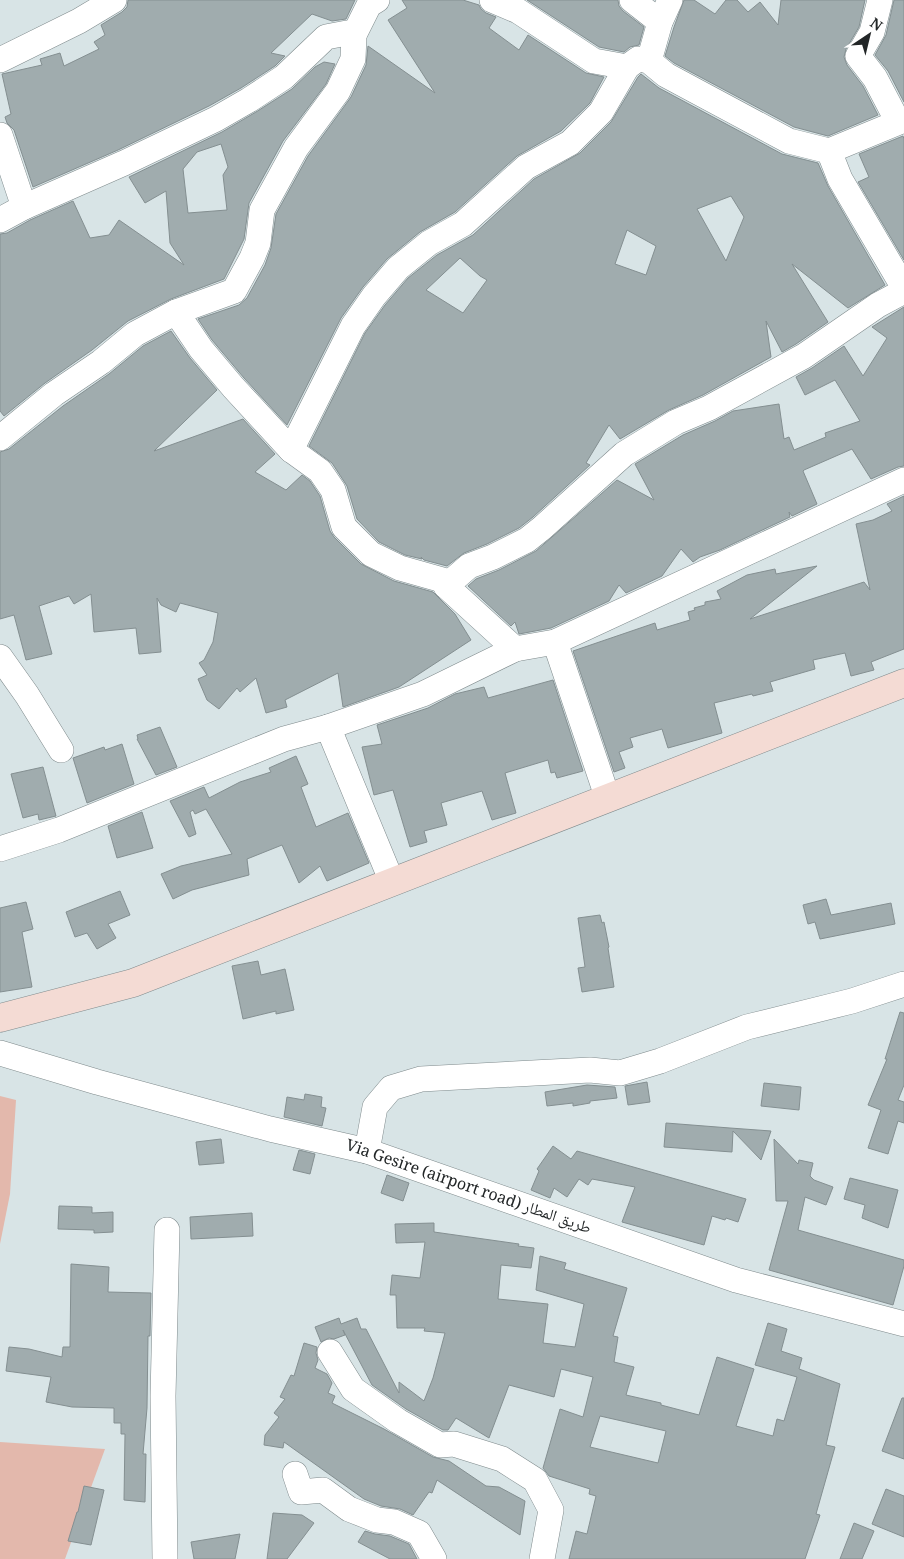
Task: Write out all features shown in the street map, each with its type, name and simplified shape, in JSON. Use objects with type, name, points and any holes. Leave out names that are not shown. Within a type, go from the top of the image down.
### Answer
[{"type":"main road","points":[[0,1018],[133,982],[904,683]]},
{"type":"street","points":[[0,60],[78,21],[114,0]]},
{"type":"street","points":[[0,438],[54,394],[101,362],[135,334],[176,312],[234,291],[252,258],[258,242],[262,210],[296,148],[338,91],[353,59],[354,34],[369,5],[377,0]]},
{"type":"street","points":[[492,0],[518,12],[594,61],[638,64],[666,75],[789,141],[829,151],[901,121],[875,78],[858,56],[872,32],[880,0]]},
{"type":"street","points":[[291,450],[353,326],[374,296],[398,268],[429,244],[463,224],[526,167],[570,143],[601,112],[638,64],[665,11],[632,0]]},
{"type":"street","points":[[0,220],[216,119],[284,77],[326,37],[354,34]]},
{"type":"street","points":[[0,135],[24,208]]},
{"type":"street","points":[[446,586],[469,566],[493,557],[526,540],[542,528],[624,454],[676,422],[709,408],[804,356],[878,305],[904,290],[840,179],[829,151]]},
{"type":"street","points":[[176,312],[201,349],[233,387],[291,450],[320,471],[333,490],[344,527],[371,554],[400,568],[446,581],[446,586],[515,650]]},
{"type":"street","points":[[0,850],[59,830],[284,738],[328,727],[423,694],[515,650],[555,642],[904,480]]},
{"type":"street","points":[[555,642],[608,799]]},
{"type":"street","points":[[0,657],[27,695],[61,750]]},
{"type":"street","points":[[328,727],[392,882]]},
{"type":"street","points":[[367,1151],[376,1107],[391,1088],[421,1079],[590,1070],[620,1073],[660,1061],[747,1027],[852,1001],[904,984]]},
{"type":"street","name":"Via Gesire (airport road) طريق المطار","points":[[0,1053],[97,1082],[270,1129],[367,1151],[736,1280],[903,1318]]},
{"type":"street","points":[[165,1559],[163,1396],[168,1230]]},
{"type":"street","points":[[330,1352],[353,1389],[398,1421],[440,1446],[454,1444],[502,1459],[535,1480],[551,1510],[542,1559]]},
{"type":"street","points":[[295,1474],[301,1492],[323,1490],[349,1509],[377,1520],[394,1522],[419,1533],[434,1559]]},
{"type":"shaded area","points":[[0,1096],[16,1100],[10,1194],[0,1244]]},
{"type":"shaded area","points":[[0,1442],[105,1449],[65,1559],[0,1559]]},
{"type":"building","points":[[128,0],[355,0],[346,19],[332,21],[312,14],[271,53],[285,56],[275,66],[241,88],[209,106],[118,150],[33,187],[14,130],[7,123],[5,117],[11,114],[2,74],[42,65],[40,59],[60,53],[64,66],[99,49],[94,42],[105,35],[101,25],[122,12],[127,7]]},
{"type":"building","points":[[402,0],[463,0],[479,5],[486,13],[496,17],[489,28],[519,50],[528,35],[586,73],[604,77],[590,103],[561,131],[517,156],[455,212],[420,232],[387,259],[363,287],[341,318],[287,425],[212,340],[198,319],[239,305],[247,298],[265,265],[271,248],[276,214],[308,156],[351,97],[366,65],[368,46],[435,93],[388,20],[407,8]]},
{"type":"building","points":[[527,0],[618,0],[619,6],[623,11],[644,27],[639,45],[630,47],[624,52],[599,47]]},
{"type":"building","points":[[684,0],[694,0],[715,14],[726,0],[737,0],[748,12],[760,2],[778,25],[781,0],[865,0],[859,27],[846,49],[844,57],[847,65],[863,86],[878,115],[828,136],[794,127],[674,63],[665,56]]},
{"type":"building","points":[[894,0],[904,0],[904,102],[888,71],[875,55],[886,35]]},
{"type":"building","points":[[324,62],[335,64],[326,84],[283,141],[249,203],[244,239],[224,279],[171,299],[128,321],[4,416],[0,411],[0,234],[7,233],[30,220],[73,201],[90,238],[109,235],[119,220],[184,265],[170,243],[166,191],[145,203],[129,177],[222,132],[256,112],[292,89],[315,67]],"holes":[[[221,144],[228,167],[223,175],[227,210],[188,213],[183,169],[197,152]]]},
{"type":"building","points":[[641,74],[659,88],[782,154],[818,163],[828,186],[885,285],[848,308],[792,264],[828,322],[796,344],[782,352],[766,321],[771,357],[703,395],[669,410],[620,439],[609,425],[586,463],[590,465],[533,517],[519,528],[464,553],[447,566],[424,560],[421,557],[422,559],[405,555],[379,542],[357,519],[347,486],[332,463],[309,446],[365,333],[408,278],[437,255],[473,235],[534,179],[580,153],[611,122]],"holes":[[[731,196],[744,217],[726,261],[697,209]],[[627,230],[656,246],[646,275],[615,264]],[[460,258],[487,280],[463,313],[426,290]]]},
{"type":"building","points":[[903,136],[904,260],[858,182],[869,177],[859,154]]},
{"type":"building","points":[[904,307],[904,466],[871,479],[852,449],[804,470],[817,504],[792,516],[789,512],[790,517],[720,550],[700,557],[693,562],[681,549],[662,576],[626,593],[619,585],[609,601],[551,628],[519,634],[515,622],[511,626],[468,586],[476,579],[499,570],[536,551],[617,480],[654,500],[635,464],[683,435],[733,411],[779,404],[784,439],[789,437],[794,450],[826,437],[825,433],[860,421],[835,380],[805,395],[796,377],[844,346],[863,376],[887,338],[872,327]]},
{"type":"building","points":[[171,331],[190,358],[217,390],[154,451],[243,419],[275,454],[255,472],[286,490],[302,475],[310,481],[320,496],[330,531],[361,564],[394,581],[433,592],[455,614],[471,640],[399,687],[343,707],[338,673],[285,700],[287,707],[266,713],[256,678],[240,692],[237,688],[219,709],[207,700],[198,679],[207,675],[199,663],[204,660],[213,642],[218,613],[180,603],[176,612],[161,605],[157,598],[161,652],[139,654],[136,628],[94,632],[91,594],[74,604],[69,596],[39,606],[52,654],[26,660],[14,615],[0,619],[0,452],[9,449],[143,346]]},
{"type":"building","points":[[904,496],[904,649],[871,662],[874,670],[851,676],[845,653],[813,660],[815,669],[770,682],[773,691],[714,703],[722,733],[668,748],[662,729],[630,738],[633,747],[619,752],[625,768],[614,772],[573,651],[655,623],[657,630],[690,620],[688,612],[705,605],[705,602],[721,599],[717,591],[747,575],[775,569],[776,574],[817,566],[750,619],[864,582],[870,590],[856,524],[873,520],[892,511],[887,504]]},
{"type":"building","points":[[553,680],[583,771],[557,778],[555,772],[551,773],[548,760],[505,773],[516,813],[492,820],[482,791],[441,803],[447,825],[424,831],[427,842],[410,847],[393,790],[374,795],[362,747],[382,744],[377,725],[428,708],[455,694],[484,687],[488,698]]},
{"type":"building","points":[[160,727],[177,767],[156,775],[137,739],[137,735]]},
{"type":"building","points":[[122,744],[134,784],[87,803],[73,758],[104,747],[105,750]]},
{"type":"building","points":[[296,756],[308,784],[301,787],[316,827],[348,813],[369,863],[327,881],[320,866],[299,883],[282,845],[247,859],[249,875],[192,890],[173,899],[161,874],[181,866],[232,854],[206,809],[195,814],[193,810],[190,812],[196,834],[189,837],[170,801],[204,787],[209,798],[240,782],[271,772],[269,768]]},
{"type":"building","points":[[43,767],[56,816],[39,820],[38,814],[23,818],[11,774]]},
{"type":"building","points":[[142,812],[153,848],[117,858],[108,826]]},
{"type":"building","points":[[120,891],[130,915],[108,924],[116,938],[97,949],[87,933],[75,937],[66,912]]},
{"type":"building","points":[[826,899],[831,915],[891,903],[895,924],[820,939],[815,922],[808,924],[803,905]]},
{"type":"building","points":[[26,902],[33,929],[22,932],[32,987],[0,992],[0,908]]},
{"type":"building","points":[[600,915],[602,923],[604,922],[609,947],[614,987],[582,992],[578,968],[585,967],[578,918]]},
{"type":"building","points":[[258,961],[261,975],[285,969],[294,1010],[276,1014],[276,1011],[243,1019],[232,966]]},
{"type":"building","points":[[900,1012],[904,1013],[904,1085],[898,1100],[904,1102],[904,1123],[898,1121],[888,1154],[868,1148],[881,1110],[868,1105],[887,1059],[885,1059]]},
{"type":"building","points":[[647,1082],[650,1102],[628,1105],[625,1086]]},
{"type":"building","points":[[764,1083],[801,1087],[799,1110],[761,1106]]},
{"type":"building","points":[[587,1085],[615,1087],[617,1098],[590,1101],[590,1103],[573,1106],[573,1103],[547,1106],[545,1092]]},
{"type":"building","points":[[305,1094],[322,1097],[321,1107],[326,1108],[322,1126],[284,1117],[287,1097],[304,1100]]},
{"type":"building","points":[[666,1123],[771,1131],[761,1160],[733,1131],[732,1152],[664,1147]]},
{"type":"building","points":[[221,1139],[224,1163],[199,1165],[196,1142]]},
{"type":"building","points":[[774,1139],[798,1164],[799,1160],[813,1163],[810,1176],[814,1180],[833,1187],[826,1205],[805,1197],[798,1230],[904,1260],[893,1305],[769,1270],[788,1201],[776,1201]]},
{"type":"building","points":[[553,1146],[571,1159],[577,1151],[746,1199],[738,1222],[712,1216],[704,1245],[622,1222],[635,1187],[592,1179],[588,1185],[579,1179],[567,1197],[554,1188],[550,1198],[531,1190],[539,1171],[537,1169]]},
{"type":"building","points":[[299,1150],[315,1154],[310,1174],[293,1170]]},
{"type":"building","points":[[387,1175],[409,1183],[403,1201],[381,1193]]},
{"type":"building","points":[[850,1178],[898,1190],[888,1228],[862,1218],[865,1205],[844,1199]]},
{"type":"building","points":[[59,1206],[92,1207],[92,1213],[113,1212],[113,1232],[94,1233],[94,1230],[58,1229]]},
{"type":"building","points":[[252,1213],[253,1236],[191,1239],[190,1217]]},
{"type":"building","points":[[434,1223],[434,1232],[519,1244],[518,1246],[534,1248],[531,1268],[501,1265],[498,1299],[548,1304],[543,1343],[575,1347],[584,1304],[536,1290],[540,1256],[566,1263],[564,1269],[627,1288],[613,1336],[618,1337],[614,1362],[634,1367],[626,1395],[661,1403],[661,1405],[699,1415],[717,1357],[754,1369],[736,1426],[773,1436],[777,1419],[784,1421],[797,1377],[755,1365],[768,1323],[787,1329],[781,1351],[802,1358],[799,1369],[840,1384],[826,1445],[835,1447],[816,1514],[820,1515],[805,1559],[569,1559],[576,1531],[587,1534],[596,1496],[589,1494],[590,1489],[549,1476],[543,1468],[560,1409],[583,1417],[593,1377],[561,1369],[554,1397],[509,1385],[489,1438],[456,1418],[448,1430],[443,1430],[406,1409],[372,1385],[343,1330],[345,1335],[334,1339],[329,1338],[321,1342],[315,1327],[339,1318],[341,1324],[357,1318],[361,1329],[366,1329],[399,1393],[399,1382],[424,1401],[433,1378],[445,1333],[424,1331],[425,1328],[397,1328],[396,1295],[390,1295],[392,1275],[420,1278],[425,1242],[396,1243],[395,1224]],"holes":[[[600,1416],[666,1431],[658,1463],[590,1447]]]},
{"type":"building","points":[[71,1264],[109,1267],[108,1292],[151,1293],[150,1336],[148,1336],[147,1408],[143,1454],[146,1454],[145,1502],[124,1500],[125,1434],[121,1434],[121,1423],[114,1423],[114,1408],[72,1407],[46,1402],[51,1377],[6,1371],[9,1347],[29,1349],[62,1357],[63,1347],[70,1347]]},
{"type":"building","points":[[304,1343],[317,1347],[318,1360],[315,1368],[327,1374],[332,1383],[328,1393],[335,1396],[332,1403],[384,1429],[433,1457],[449,1461],[486,1486],[499,1487],[525,1501],[520,1535],[437,1480],[432,1493],[429,1492],[413,1515],[400,1509],[381,1506],[364,1499],[284,1442],[283,1448],[264,1445],[265,1435],[279,1417],[274,1413],[285,1399],[280,1397],[291,1375],[294,1376]]},
{"type":"building","points":[[902,1398],[904,1398],[904,1459],[882,1451]]},
{"type":"building","points":[[84,1486],[104,1490],[91,1545],[68,1541],[78,1512]]},
{"type":"building","points":[[886,1489],[904,1496],[904,1537],[872,1524]]},
{"type":"building","points":[[273,1513],[302,1515],[314,1523],[287,1559],[267,1559]]},
{"type":"building","points":[[854,1523],[874,1531],[862,1559],[840,1559]]},
{"type":"building","points":[[365,1531],[390,1536],[409,1544],[417,1559],[390,1559],[358,1542]]},
{"type":"building","points":[[240,1534],[235,1559],[194,1559],[191,1542]]}]
